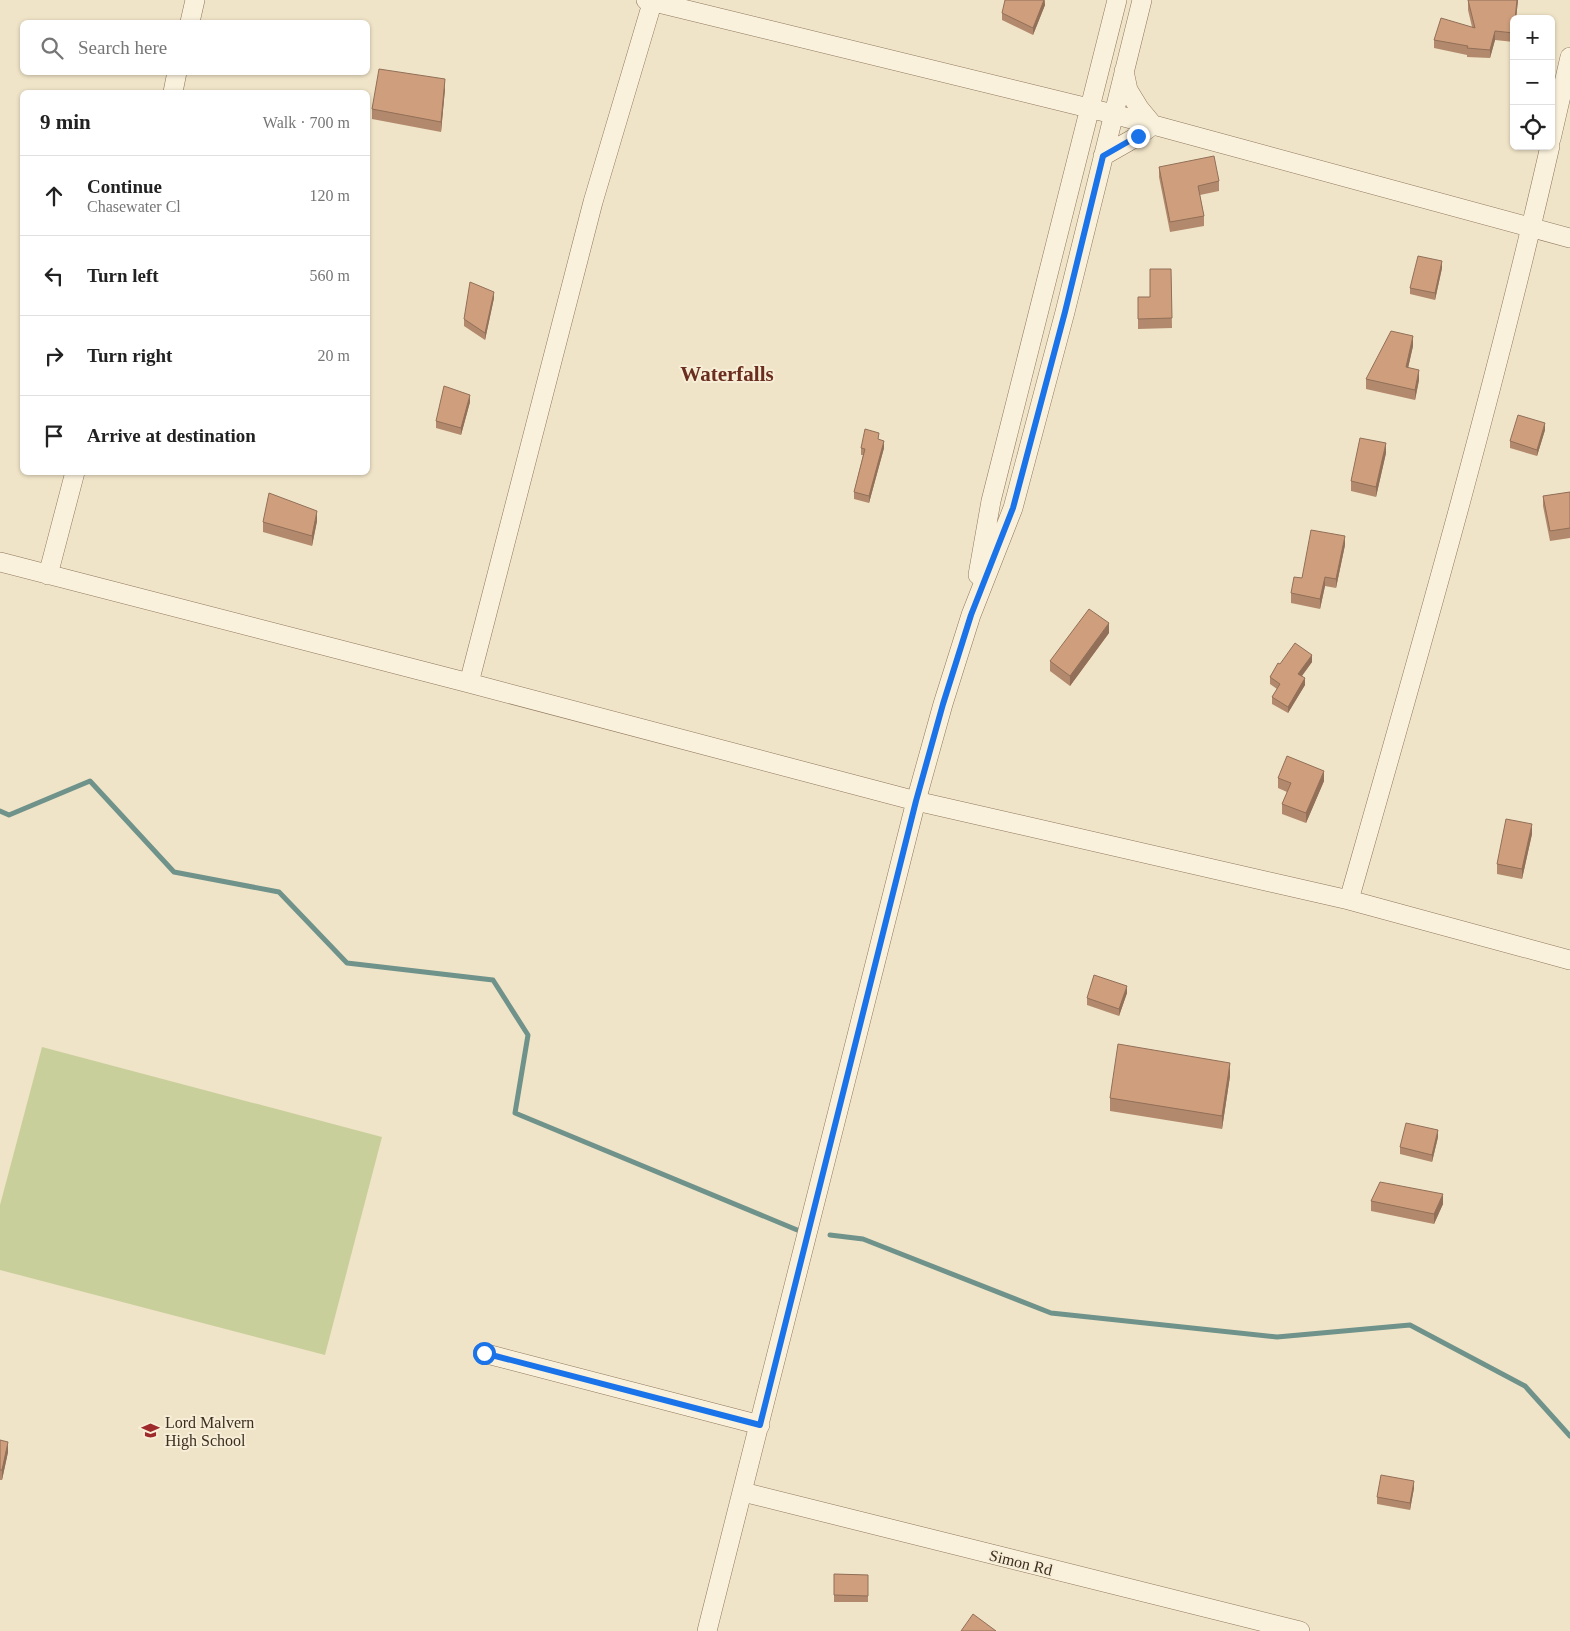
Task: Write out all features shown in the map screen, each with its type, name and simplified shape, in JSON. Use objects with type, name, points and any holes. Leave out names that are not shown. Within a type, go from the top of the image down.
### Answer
[{"type":"street","points":[[190,20],[195,0]]},
{"type":"street","points":[[469,683],[593,202],[650,0],[1113,114],[1570,238]]},
{"type":"street","points":[[971,615],[991,501],[1117,0]]},
{"type":"street","points":[[707,1631],[916,801],[943,704],[971,615],[1013,508],[1065,312],[1142,0]]},
{"type":"street","points":[[1555,123],[1570,57]]},
{"type":"street","points":[[1124,71],[1128,90],[1139,108],[1153,125]]},
{"type":"street","points":[[174,90],[177,75]]},
{"type":"street","points":[[1103,156],[1153,125]]},
{"type":"street","points":[[1350,900],[1441,575],[1531,228],[1549,150]]},
{"type":"street","points":[[48,576],[75,475]]},
{"type":"street","points":[[0,562],[916,801],[1350,900],[1570,960]]},
{"type":"street","points":[[484,1353],[760,1425]]},
{"type":"street","name":"Simon Rd","points":[[743,1492],[1300,1631]]},
{"type":"green space","points":[[42,1047],[382,1137],[325,1355],[0,1270],[0,1205]]},
{"type":"building","points":[[1005,0],[1044,0],[1033,28],[1002,13]]},
{"type":"building","points":[[1468,0],[1517,0],[1515,15],[1510,15],[1510,33],[1495,31],[1490,50],[1467,48],[1468,46],[1434,40],[1441,18],[1475,28]]},
{"type":"building","points":[[379,69],[445,79],[441,122],[372,109]]},
{"type":"building","points":[[1214,156],[1219,181],[1198,186],[1204,216],[1170,222],[1159,167]]},
{"type":"building","points":[[1418,256],[1442,261],[1435,293],[1410,288]]},
{"type":"building","points":[[1150,269],[1171,269],[1172,318],[1138,319],[1138,297],[1150,297]]},
{"type":"building","points":[[470,282],[494,292],[485,333],[464,319]]},
{"type":"building","points":[[1391,331],[1413,336],[1406,367],[1419,370],[1415,390],[1366,379]]},
{"type":"building","points":[[444,386],[470,395],[461,428],[436,421]]},
{"type":"building","points":[[1518,415],[1545,423],[1537,450],[1510,441]]},
{"type":"building","points":[[865,429],[879,433],[878,439],[884,441],[869,496],[854,492],[865,449],[861,448]]},
{"type":"building","points":[[1360,438],[1386,443],[1376,487],[1351,481]]},
{"type":"building","points":[[1570,492],[1570,528],[1550,531],[1543,496]]},
{"type":"building","points":[[269,493],[317,511],[312,536],[263,522]]},
{"type":"building","points":[[1311,530],[1345,536],[1336,579],[1325,577],[1320,599],[1291,593],[1294,577],[1302,578]]},
{"type":"building","points":[[1089,609],[1109,623],[1070,676],[1050,661]]},
{"type":"building","points":[[1295,643],[1312,655],[1298,674],[1305,678],[1288,707],[1272,697],[1280,684],[1270,677],[1278,663],[1280,664]]},
{"type":"building","points":[[1287,756],[1324,771],[1306,813],[1282,804],[1291,783],[1278,778]]},
{"type":"building","points":[[1506,819],[1532,824],[1522,869],[1497,864]]},
{"type":"building","points":[[1094,975],[1127,986],[1119,1009],[1087,998]]},
{"type":"building","points":[[1118,1044],[1230,1063],[1222,1116],[1110,1098]]},
{"type":"building","points":[[1406,1123],[1438,1130],[1432,1155],[1400,1147]]},
{"type":"building","points":[[1380,1182],[1443,1194],[1434,1214],[1371,1201]]},
{"type":"building","points":[[0,1440],[8,1442],[2,1470],[0,1470]]},
{"type":"building","points":[[1381,1475],[1414,1481],[1410,1503],[1377,1497]]},
{"type":"building","points":[[834,1574],[868,1575],[868,1596],[834,1595]]},
{"type":"building","points":[[973,1614],[996,1631],[961,1631]]},
{"type":"waterway","points":[[0,811],[9,815],[90,781],[174,872],[279,892],[347,963],[493,980],[528,1035],[515,1113],[802,1232]]},
{"type":"waterway","points":[[830,1235],[863,1239],[1051,1313],[1277,1337],[1410,1325],[1525,1386],[1570,1436]]},
{"type":"place","name":"Lord Malvern High School","points":[[151,1431]]},
{"type":"district","name":"Waterfalls","points":[[727,374]]},
{"type":"route","points":[[484,1353],[760,1425],[916,801],[943,704],[971,615],[1013,508],[1065,312],[1103,156],[1138,136]]}]
